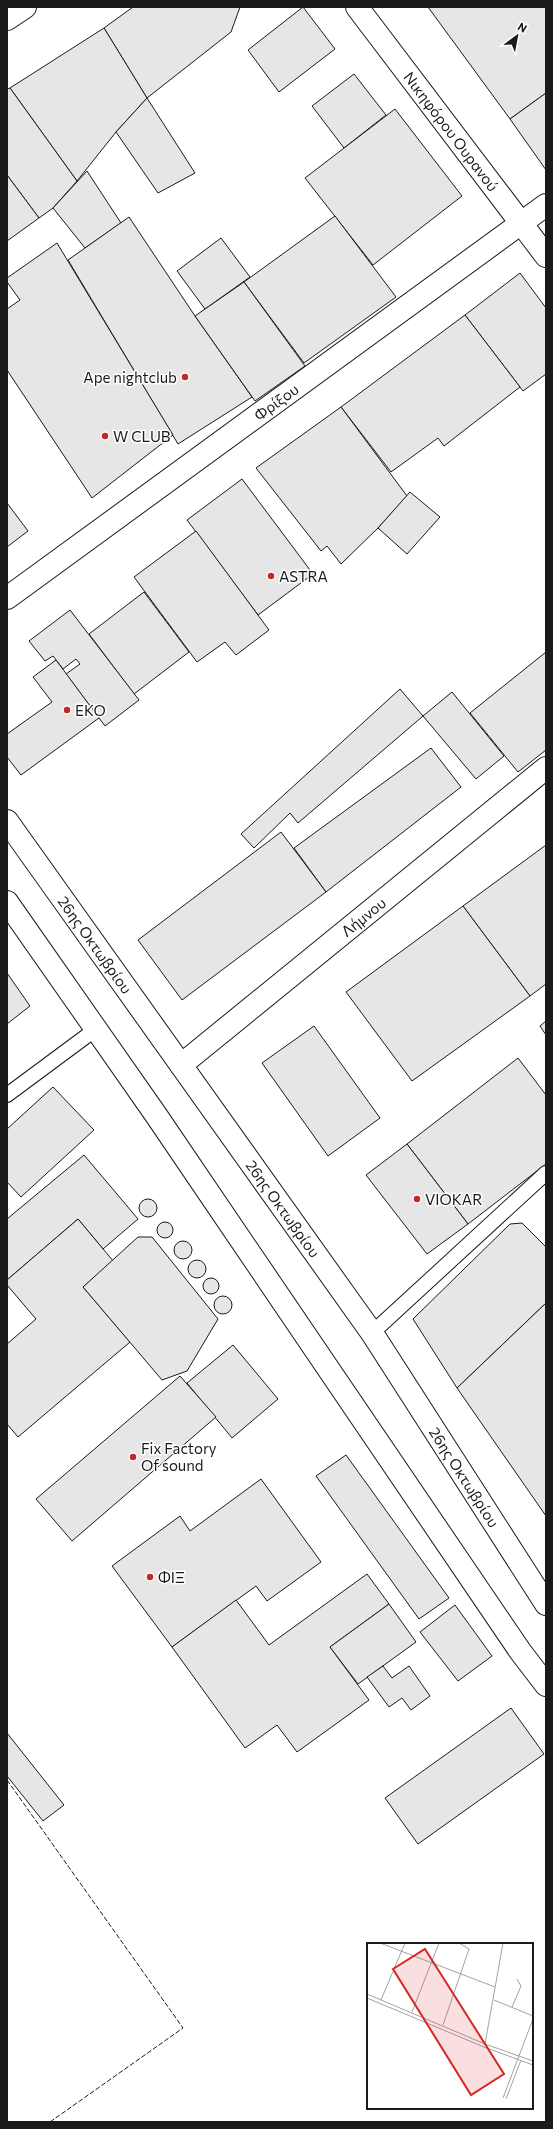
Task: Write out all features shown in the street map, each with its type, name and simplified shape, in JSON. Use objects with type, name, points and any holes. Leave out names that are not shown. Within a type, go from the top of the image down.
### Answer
[{"type":"main road","points":[[7,19],[24,7]]},
{"type":"main road","name":"Νικηφόρου Ουρανού","points":[[357,7],[546,256]]},
{"type":"main road","name":"Φρίξου","points":[[7,598],[546,206]]},
{"type":"main road","name":"Λήμνου","points":[[181,1066],[546,768]]},
{"type":"main road","name":"26ης Οκτωβρίου","points":[[7,821],[372,1332],[546,1604]]},
{"type":"main road","points":[[7,902],[161,1122],[520,1650],[546,1685]]},
{"type":"lane","points":[[7,1095],[96,1029]]},
{"type":"lane","points":[[372,1332],[546,1173]]},
{"type":"building","points":[[133,7],[240,7],[231,32],[147,98],[104,28]]},
{"type":"building","points":[[303,7],[335,49],[279,92],[248,50]]},
{"type":"building","points":[[428,7],[546,7],[546,93],[510,119]]},
{"type":"building","points":[[104,28],[147,98],[116,132],[77,181],[10,88]]},
{"type":"building","points":[[354,74],[386,115],[344,148],[312,106]]},
{"type":"building","points":[[10,88],[77,181],[53,208],[39,218],[7,175],[7,89]]},
{"type":"building","points":[[546,93],[546,170],[510,119]]},
{"type":"building","points":[[147,98],[195,173],[158,193],[116,132]]},
{"type":"building","points":[[395,109],[462,196],[373,265],[305,178]]},
{"type":"building","points":[[87,171],[121,223],[85,248],[53,208]]},
{"type":"building","points":[[7,175],[39,218],[7,241]]},
{"type":"building","points":[[335,216],[396,297],[304,363],[244,282]]},
{"type":"building","points":[[129,217],[195,316],[252,397],[178,444],[68,260]]},
{"type":"building","points":[[221,238],[250,277],[205,309],[177,271]]},
{"type":"building","points":[[57,243],[173,435],[92,498],[7,370],[7,309],[20,300],[7,282],[7,278]]},
{"type":"building","points":[[520,273],[546,308],[546,374],[523,391],[465,315]]},
{"type":"building","points":[[244,282],[305,366],[255,401],[195,316]]},
{"type":"building","points":[[465,315],[520,387],[444,446],[438,438],[391,472],[341,407]]},
{"type":"building","points":[[341,407],[407,496],[378,528],[341,564],[327,546],[321,551],[256,468]]},
{"type":"building","points":[[242,479],[313,574],[258,615],[187,520]]},
{"type":"building","points":[[410,492],[440,517],[407,554],[378,528]]},
{"type":"building","points":[[7,503],[28,531],[7,547]]},
{"type":"building","points":[[196,531],[269,630],[236,655],[225,642],[197,662],[134,577]]},
{"type":"building","points":[[144,592],[189,652],[134,694],[89,634]]},
{"type":"building","points":[[70,610],[139,700],[105,726],[66,674],[80,664],[76,659],[63,669],[53,656],[45,661],[29,641]]},
{"type":"building","points":[[546,652],[546,750],[518,772],[470,713]]},
{"type":"building","name":"EKO","points":[[56,660],[99,718],[21,775],[7,757],[7,734],[52,702],[33,677]]},
{"type":"building","points":[[400,689],[423,716],[298,823],[290,813],[254,848],[241,834]]},
{"type":"building","points":[[452,692],[504,756],[476,779],[423,716]]},
{"type":"building","points":[[431,748],[461,787],[326,892],[294,848]]},
{"type":"building","points":[[281,832],[326,892],[182,1000],[138,940]]},
{"type":"building","points":[[546,845],[546,984],[530,996],[463,906]]},
{"type":"building","points":[[463,906],[530,996],[412,1081],[346,992]]},
{"type":"building","points":[[7,973],[30,1006],[7,1024]]},
{"type":"building","points":[[546,1021],[546,1035],[540,1026]]},
{"type":"building","points":[[314,1026],[380,1118],[328,1156],[262,1063]]},
{"type":"building","points":[[518,1058],[546,1095],[546,1164],[468,1224],[407,1144]]},
{"type":"building","points":[[53,1087],[94,1130],[21,1197],[7,1182],[7,1129]]},
{"type":"building","name":"VIOKAR","points":[[407,1144],[468,1224],[427,1254],[366,1175]]},
{"type":"building","points":[[84,1155],[138,1219],[103,1249],[78,1219],[7,1280],[7,1219]]},
{"type":"building","points":[[148,1199],[154,1202],[157,1208],[154,1214],[148,1217],[142,1214],[139,1208],[142,1202]]},
{"type":"building","points":[[78,1219],[114,1262],[83,1287],[130,1342],[18,1437],[7,1424],[7,1344],[36,1319],[7,1285],[7,1280]]},
{"type":"building","points":[[165,1222],[171,1224],[173,1230],[171,1236],[165,1238],[159,1236],[157,1230],[159,1224]]},
{"type":"building","points":[[522,1223],[546,1247],[546,1303],[457,1388],[413,1319],[510,1224]]},
{"type":"building","points":[[138,1237],[152,1237],[218,1319],[187,1371],[162,1380],[83,1287]]},
{"type":"building","points":[[183,1241],[189,1244],[192,1250],[189,1256],[183,1259],[177,1256],[174,1250],[177,1244]]},
{"type":"building","points":[[197,1260],[203,1263],[206,1269],[203,1275],[197,1278],[191,1275],[188,1269],[191,1263]]},
{"type":"building","points":[[211,1278],[218,1283],[219,1286],[214,1293],[211,1294],[204,1289],[203,1286],[208,1279]]},
{"type":"building","points":[[219,1296],[227,1296],[232,1301],[230,1312],[227,1314],[219,1314],[214,1309],[214,1301]]},
{"type":"building","points":[[546,1303],[546,1516],[457,1388]]},
{"type":"building","points":[[233,1345],[278,1399],[232,1438],[187,1383]]},
{"type":"building","points":[[180,1376],[216,1417],[72,1541],[36,1499]]},
{"type":"building","points":[[346,1455],[449,1598],[419,1619],[316,1476]]},
{"type":"building","points":[[261,1479],[321,1562],[267,1601],[256,1586],[172,1647],[112,1566],[180,1516],[190,1531]]},
{"type":"building","points":[[367,1574],[389,1604],[330,1647],[369,1700],[297,1752],[277,1725],[245,1748],[172,1647],[236,1600],[269,1645]]},
{"type":"building","points":[[389,1604],[416,1642],[358,1684],[330,1647]]},
{"type":"building","points":[[455,1605],[492,1656],[458,1681],[420,1632]]},
{"type":"building","points":[[383,1666],[392,1678],[409,1666],[430,1696],[411,1710],[402,1698],[389,1707],[367,1677]]},
{"type":"building","points":[[511,1708],[544,1754],[418,1844],[385,1798]]},
{"type":"building","points":[[7,1733],[64,1805],[43,1821],[7,1776]]},
{"type":"fence","points":[[7,1780],[183,2028],[50,2122]]},
{"type":"place","name":"Ape nightclub","points":[[185,377]]},
{"type":"place","name":"W CLUB","points":[[105,436]]},
{"type":"place","name":"ASTRA","points":[[271,576]]},
{"type":"place","name":"EKO","points":[[67,710]]},
{"type":"place","name":"VIOKAR","points":[[417,1199]]},
{"type":"place","name":"Fix Factory Of sound","points":[[133,1457]]},
{"type":"place","name":"ΦΙΞ","points":[[150,1577]]}]
